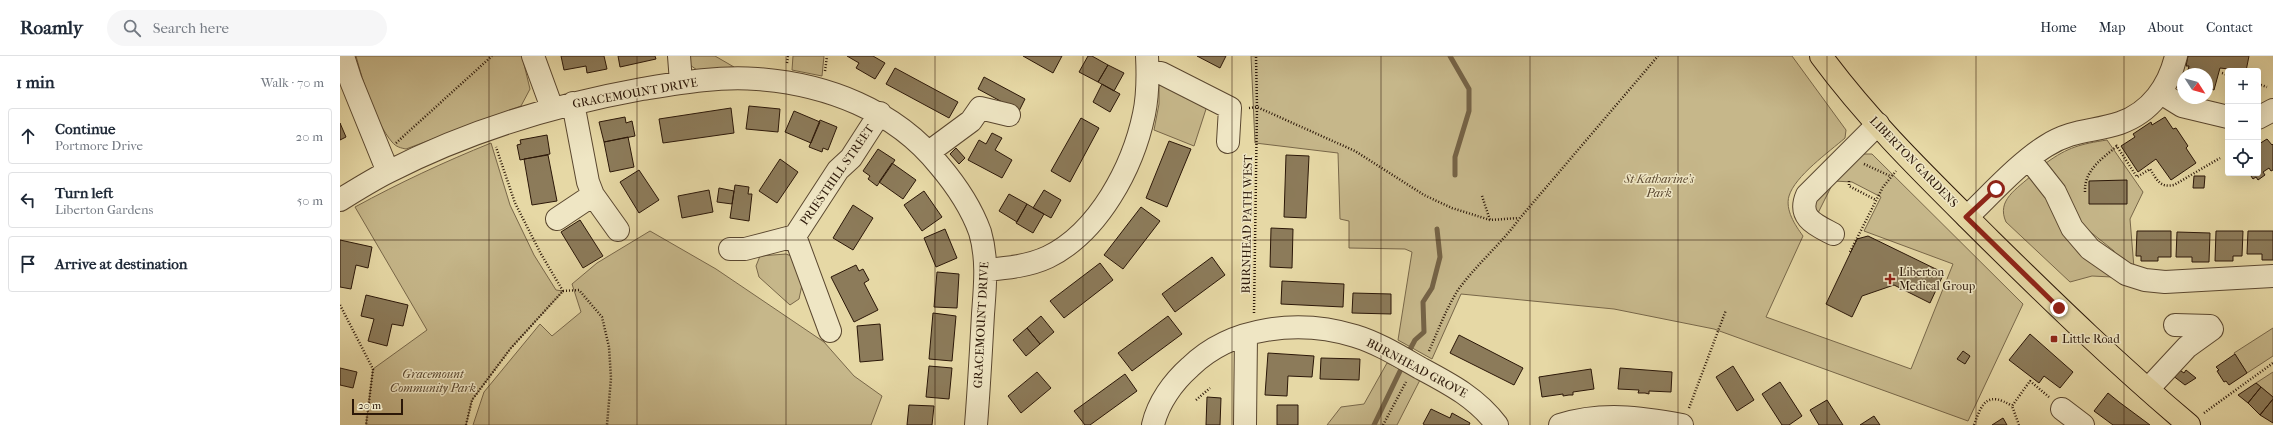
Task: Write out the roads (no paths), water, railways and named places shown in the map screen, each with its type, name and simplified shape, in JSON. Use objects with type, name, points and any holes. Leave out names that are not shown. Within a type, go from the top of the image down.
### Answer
[{"type":"main road","name":"LIBERTON GARDENS","points":[[1821,56],[1878,124],[1937,188],[2059,308],[2148,389],[2195,420]]},
{"type":"street","points":[[343,56],[384,162]]},
{"type":"street","points":[[533,56],[552,108]]},
{"type":"street","points":[[679,56],[681,82]]},
{"type":"street","points":[[1966,217],[2029,159],[2059,138],[2074,132],[2121,123],[2150,105],[2161,93],[2173,68],[2176,56]]},
{"type":"street","points":[[1148,63],[1161,73],[1230,108],[1228,142]]},
{"type":"street","points":[[986,270],[1028,264],[1048,257],[1066,246],[1085,229],[1112,191],[1129,160],[1144,114],[1148,63]]},
{"type":"street","name":"GRACEMOUNT DRIVE","points":[[340,200],[384,162],[552,108],[573,103],[681,82],[740,79],[784,82],[824,92],[880,113],[912,135],[929,152],[946,173],[972,213],[980,234],[986,270],[976,425]]},
{"type":"street","points":[[2161,93],[2182,106],[2225,116]]},
{"type":"street","points":[[573,103],[588,182],[593,195],[618,230]]},
{"type":"street","points":[[929,152],[971,121],[980,108],[1010,115]]},
{"type":"street","points":[[2261,116],[2273,110]]},
{"type":"street","name":"PRIESTHILL STREET","points":[[740,252],[795,236],[838,170],[851,158],[880,113]]},
{"type":"street","points":[[1833,234],[1811,223],[1806,217],[1804,201],[1812,188],[1878,124]]},
{"type":"street","points":[[2029,159],[2055,192],[2072,228],[2086,244],[2109,264],[2126,274],[2145,280],[2165,282],[2273,276]]},
{"type":"street","points":[[557,219],[593,195]]},
{"type":"street","name":"PRIESTHILL STREET","points":[[795,236],[811,302],[830,331]]},
{"type":"street","points":[[2148,389],[2187,347],[2210,332],[2212,329],[2210,326],[2175,325]]},
{"type":"street","name":"BURNHEAD GROVE","points":[[1153,425],[1159,406],[1183,372],[1201,356],[1246,335],[1281,328],[1338,332],[1369,341],[1470,396],[1497,425]]},
{"type":"street","points":[[1244,425],[1246,335]]},
{"type":"street","points":[[2062,409],[2083,425]]},
{"type":"street","points":[[1560,425],[1583,419],[1617,416],[1685,418]]},
{"type":"waterway","points":[[1450,56],[1469,89],[1469,111],[1455,157],[1455,175]]},
{"type":"waterway","points":[[1407,355],[1415,340],[1424,332],[1423,302],[1432,288],[1440,257],[1437,229]]},
{"type":"waterway","points":[[1374,425],[1403,365]]},
{"type":"place","name":"Liberton Medical Group","points":[[1890,279]]},
{"type":"place","name":"Little Road","points":[[2054,339]]},
{"type":"park label","name":"St Katharine's Park","points":[[1659,186]]},
{"type":"park label","name":"Gracemount Community Park","points":[[433,381]]}]
